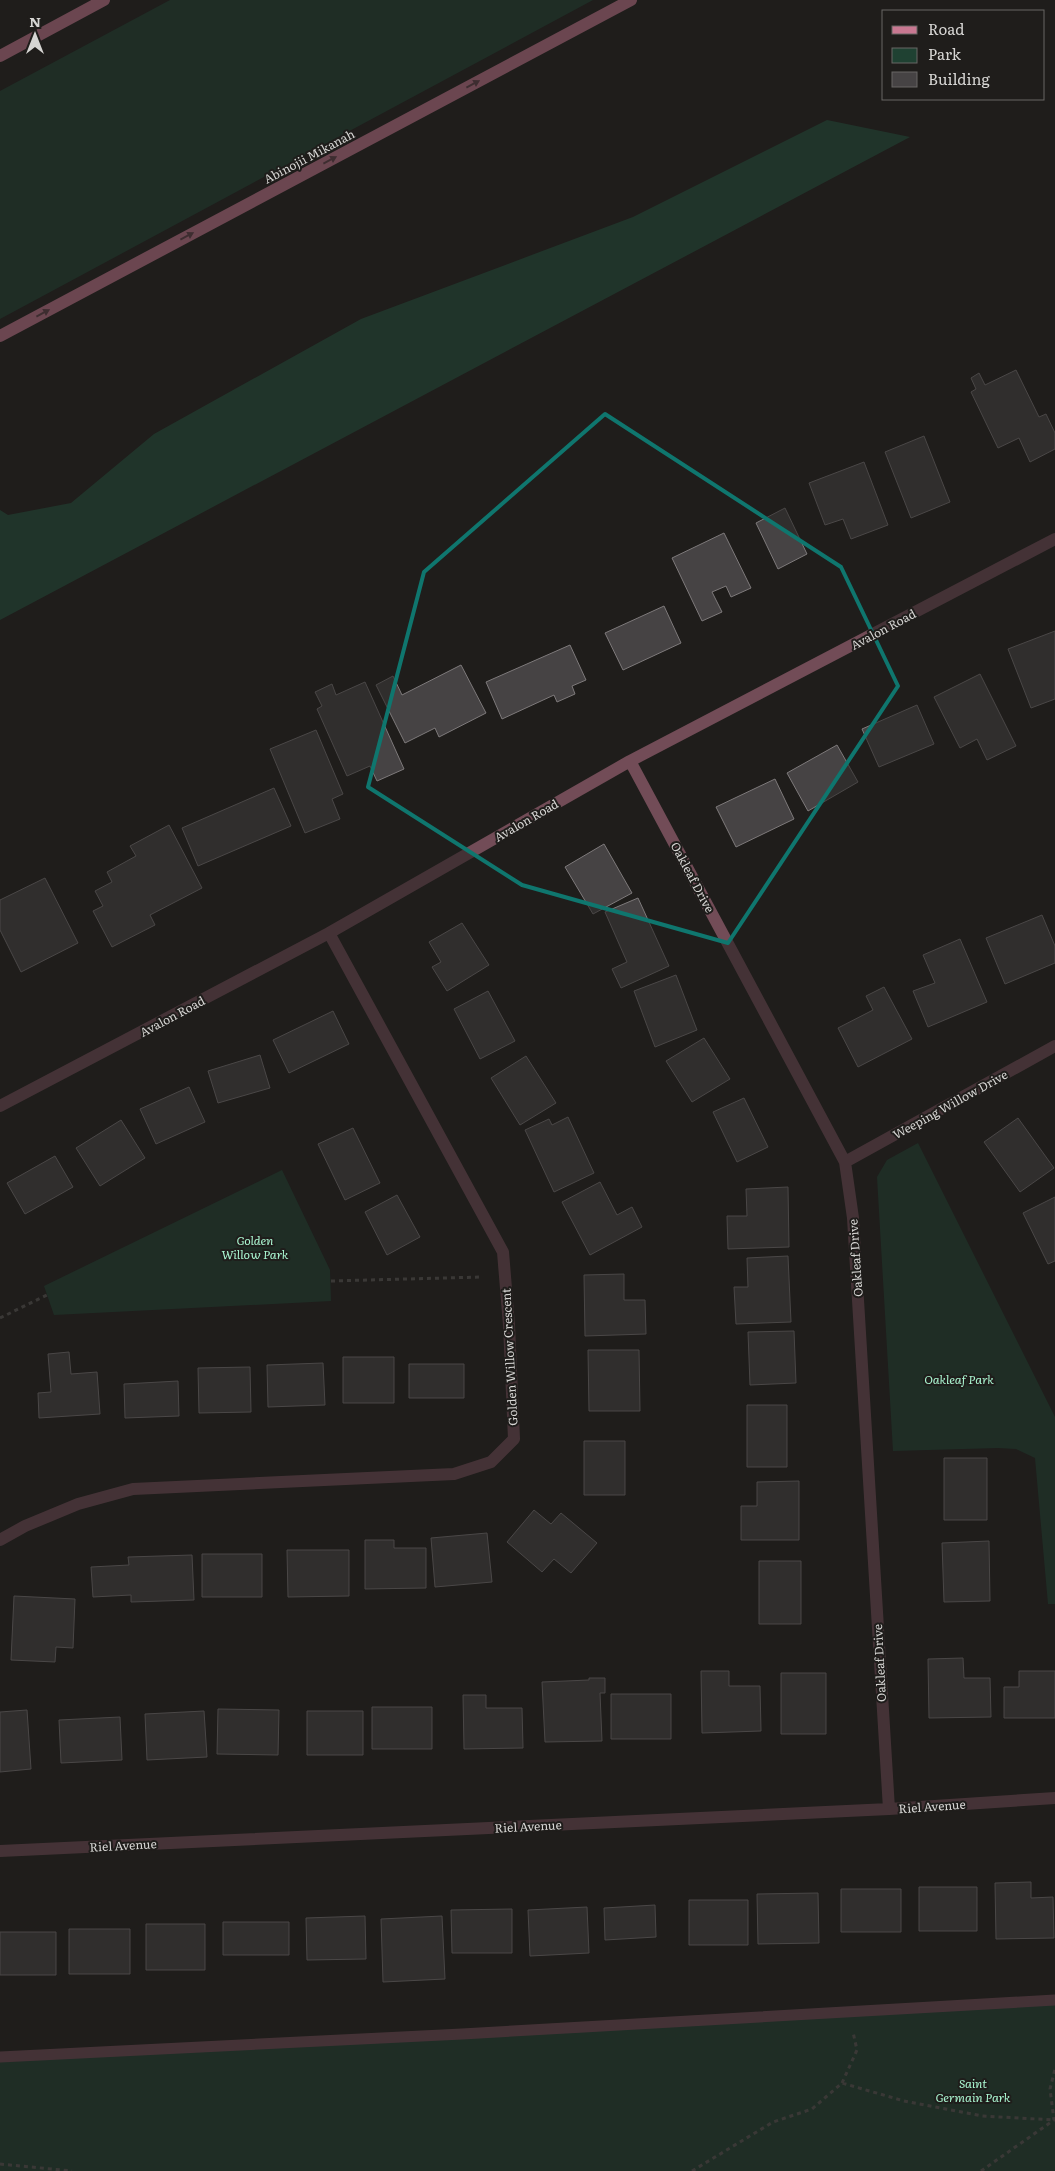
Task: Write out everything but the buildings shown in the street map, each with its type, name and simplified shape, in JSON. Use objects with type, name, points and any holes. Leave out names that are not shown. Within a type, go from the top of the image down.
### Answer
[{"type":"main road","points":[[0,56],[104,0]]},
{"type":"main road","name":"Abinojii Mikanah","points":[[0,336],[631,0]]},
{"type":"street","name":"Avalon Road","points":[[0,1106],[329,933],[630,761],[1055,539]]},
{"type":"street","name":"Oakleaf Drive","points":[[630,761],[846,1162],[853,1218],[888,1809]]},
{"type":"street","name":"Golden Willow Crescent","points":[[0,1540],[25,1526],[78,1504],[133,1489],[454,1474],[491,1462],[514,1440],[509,1325],[503,1252],[329,933]]},
{"type":"street","name":"Weeping Willow Drive","points":[[846,1162],[1055,1046]]},
{"type":"street","name":"Riel Avenue","points":[[0,1851],[888,1809],[1055,1798]]},
{"type":"lane","points":[[0,2058],[1055,2000]]},
{"type":"path","points":[[331,1281],[505,1277]]},
{"type":"path","points":[[0,1318],[47,1295]]},
{"type":"path","points":[[692,2171],[773,2122],[812,2109],[842,2082],[857,2050],[847,2012]]},
{"type":"path","points":[[1054,2120],[1050,2089],[1055,2069]]},
{"type":"path","points":[[842,2082],[904,2101],[982,2116],[1054,2120]]},
{"type":"path","points":[[981,2171],[1054,2120]]},
{"type":"path","points":[[0,2164],[72,2171]]},
{"type":"highlighted area","points":[[605,414],[841,567],[898,686],[728,943],[522,885],[368,787],[424,572]]},
{"type":"green space","points":[[170,0],[593,0],[0,319],[0,91]]},
{"type":"green space","points":[[827,120],[910,137],[0,620],[0,510],[8,515],[71,503],[154,434],[361,319],[633,217]]},
{"type":"green space","name":"Oakleaf Park","points":[[918,1143],[1055,1417],[1055,1604],[1048,1604],[1035,1458],[1016,1449],[998,1448],[893,1451],[877,1177],[887,1160]]},
{"type":"green space","name":"Golden Willow Park","points":[[282,1170],[330,1270],[331,1301],[54,1315],[44,1286]]},
{"type":"green space","name":"Saint Germain Park","points":[[1055,2004],[1055,2171],[0,2171],[0,2062]]}]
